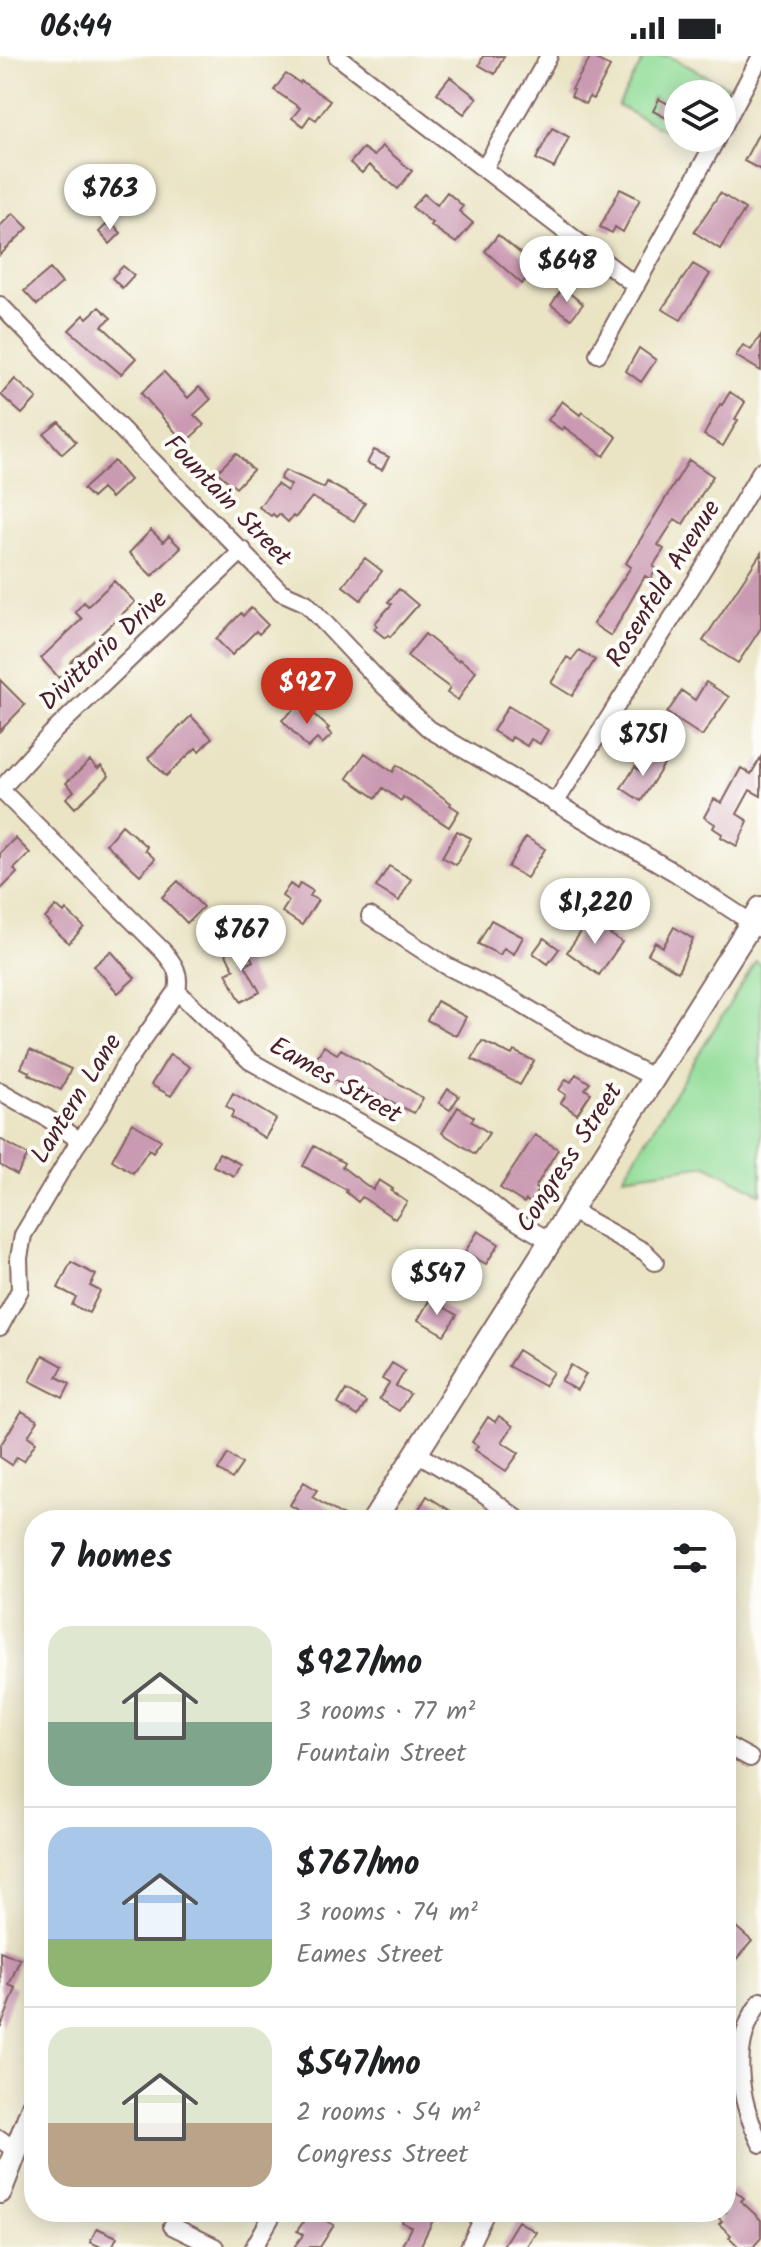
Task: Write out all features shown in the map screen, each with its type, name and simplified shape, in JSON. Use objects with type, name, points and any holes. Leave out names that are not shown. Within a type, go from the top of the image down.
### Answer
[{"type":"main road","name":"Congress Street","points":[[380,1510],[758,920]]},
{"type":"main road","points":[[0,2192],[8,2145],[24,2120]]},
{"type":"street","points":[[337,56],[636,286]]},
{"type":"street","points":[[484,169],[549,56]]},
{"type":"street","points":[[736,103],[761,56]]},
{"type":"street","points":[[598,354],[709,152]]},
{"type":"street","name":"Fountain Street","points":[[0,305],[281,592],[306,603],[429,729],[758,920]]},
{"type":"street","name":"Rosenfeld Avenue","points":[[555,803],[705,566],[761,471]]},
{"type":"street","name":"Divittorio Drive","points":[[0,789],[50,735],[243,550]]},
{"type":"street","name":"Eames Street","points":[[0,789],[163,951],[177,970],[180,980],[177,991],[250,1061],[434,1164],[504,1214],[550,1241]]},
{"type":"street","points":[[370,916],[445,965],[655,1078]]},
{"type":"street","name":"Lantern Lane","points":[[0,1327],[20,1290],[19,1258],[23,1235],[79,1140],[96,1118],[123,1068],[177,991]]},
{"type":"street","points":[[0,1091],[79,1140]]},
{"type":"street","points":[[570,1210],[645,1252],[655,1262]]},
{"type":"street","points":[[417,1453],[506,1510]]},
{"type":"street","points":[[736,1750],[750,1758]]},
{"type":"street","points":[[761,2001],[746,2025],[740,2063],[746,2102],[761,2144]]},
{"type":"street","points":[[254,2247],[268,2222]]},
{"type":"street","points":[[469,2247],[481,2222]]},
{"type":"street","points":[[172,2226],[215,2247]]},
{"type":"green space","points":[[645,56],[669,56],[715,80],[664,80],[664,102],[653,97],[651,102],[656,104],[653,112],[664,117],[664,130],[618,106]]},
{"type":"green space","points":[[756,961],[761,965],[761,1194],[707,1165],[623,1177]]},
{"type":"building","points":[[483,56],[504,56],[495,74],[479,65]]},
{"type":"building","points":[[591,56],[610,67],[593,99],[589,97],[585,104],[571,96]]},
{"type":"building","points":[[286,74],[330,101],[316,120],[310,116],[303,126],[292,118],[300,108],[274,90]]},
{"type":"building","points":[[450,77],[477,98],[464,114],[437,93]]},
{"type":"building","points":[[659,99],[664,102],[664,117],[653,111]]},
{"type":"building","points":[[552,128],[569,137],[554,168],[536,159]]},
{"type":"building","points":[[761,129],[761,170],[744,161]]},
{"type":"building","points":[[382,146],[412,171],[398,189],[369,165],[362,173],[350,163],[363,148],[374,156]]},
{"type":"building","points":[[620,189],[640,199],[623,232],[615,227],[612,233],[600,227]]},
{"type":"building","points":[[447,192],[463,206],[459,211],[473,223],[456,243],[430,225],[432,223],[412,207],[424,194],[437,205]]},
{"type":"building","points":[[720,193],[745,209],[720,249],[694,232]]},
{"type":"building","points":[[13,213],[28,228],[0,255],[0,226]]},
{"type":"building","points":[[110,221],[121,233],[110,244],[99,232]]},
{"type":"building","points":[[498,235],[526,258],[523,261],[533,269],[522,284],[485,251]]},
{"type":"building","points":[[693,264],[710,274],[681,320],[662,309]]},
{"type":"building","points":[[123,266],[134,275],[122,288],[112,278]]},
{"type":"building","points":[[50,269],[62,283],[37,305],[24,291]]},
{"type":"building","points":[[563,288],[583,304],[571,319],[551,305]]},
{"type":"building","points":[[99,307],[111,318],[102,326],[136,358],[121,374],[69,330],[84,315],[87,318]]},
{"type":"building","points":[[761,335],[761,371],[736,356],[743,345],[751,350]]},
{"type":"building","points":[[639,348],[656,360],[641,382],[626,371]]},
{"type":"building","points":[[164,372],[188,398],[199,387],[211,399],[194,415],[204,425],[185,443],[141,393]]},
{"type":"building","points":[[15,379],[37,398],[22,414],[1,395]]},
{"type":"building","points":[[730,392],[745,402],[723,446],[704,435]]},
{"type":"building","points":[[562,401],[617,437],[604,456],[564,427],[562,430],[548,420]]},
{"type":"building","points":[[59,422],[76,442],[62,454],[44,434]]},
{"type":"building","points":[[374,450],[389,457],[382,470],[367,463]]},
{"type":"building","points":[[236,453],[253,470],[236,488],[217,472]]},
{"type":"building","points":[[689,460],[713,476],[683,524],[675,519],[658,545],[664,549],[653,566],[657,569],[650,579],[645,576],[611,636],[593,624],[631,567],[626,563]]},
{"type":"building","points":[[114,461],[130,480],[111,498],[102,489],[92,498],[83,489]]},
{"type":"building","points":[[285,470],[324,488],[327,482],[365,503],[354,521],[312,497],[288,522],[279,514],[271,516],[259,507],[277,484],[287,491],[291,485],[280,479]]},
{"type":"building","points":[[151,530],[163,542],[169,536],[181,548],[152,576],[129,553]]},
{"type":"building","points":[[761,553],[761,628],[738,663],[703,641]]},
{"type":"building","points":[[365,558],[382,571],[361,600],[343,586]]},
{"type":"building","points":[[114,581],[135,602],[70,663],[72,666],[59,678],[41,658],[82,619],[75,612],[84,602],[88,606]]},
{"type":"building","points":[[399,589],[418,605],[390,637],[385,638],[374,629],[375,623],[392,604],[388,602]]},
{"type":"building","points":[[251,608],[268,625],[259,634],[256,631],[232,655],[216,639],[241,613],[243,616]]},
{"type":"building","points":[[425,634],[458,661],[476,671],[458,700],[447,693],[450,688],[407,656]]},
{"type":"building","points":[[579,650],[595,660],[572,696],[551,683],[567,657],[572,660]]},
{"type":"building","points":[[0,680],[25,705],[0,731]]},
{"type":"building","points":[[706,682],[729,697],[702,736],[667,713],[682,691],[695,700]]},
{"type":"building","points":[[301,703],[329,728],[327,730],[332,735],[322,744],[317,739],[308,748],[282,720]]},
{"type":"building","points":[[508,706],[548,730],[540,744],[531,739],[527,746],[493,731]]},
{"type":"building","points":[[191,716],[212,738],[199,751],[196,748],[166,776],[148,758]]},
{"type":"building","points":[[365,753],[393,772],[397,765],[451,803],[459,811],[449,827],[403,797],[401,801],[383,788],[376,798],[347,778]]},
{"type":"building","points":[[651,754],[665,763],[641,801],[621,788],[635,767],[640,771]]},
{"type":"building","points":[[761,757],[761,796],[750,790],[737,814],[748,821],[737,846],[721,837],[722,834],[713,828],[715,824],[704,817],[714,799],[722,803],[741,768],[751,774]]},
{"type":"building","points":[[90,761],[98,769],[101,766],[109,776],[75,808],[66,798],[74,791],[66,783]]},
{"type":"building","points":[[122,825],[147,847],[145,850],[155,859],[140,875],[106,844]]},
{"type":"building","points":[[457,831],[471,838],[456,865],[442,857]]},
{"type":"building","points":[[526,837],[545,849],[527,878],[508,867]]},
{"type":"building","points":[[15,838],[30,853],[14,869],[17,873],[0,890],[0,853]]},
{"type":"building","points":[[389,866],[411,879],[399,901],[376,887]]},
{"type":"building","points":[[178,881],[203,907],[187,923],[162,897]]},
{"type":"building","points":[[300,883],[313,891],[310,896],[318,900],[302,925],[282,912],[289,901],[282,896],[290,884],[297,889]]},
{"type":"building","points":[[56,906],[64,913],[66,910],[84,927],[69,943],[45,918]]},
{"type":"building","points":[[596,917],[613,929],[610,934],[622,942],[599,975],[567,952],[590,919],[592,921]]},
{"type":"building","points":[[491,920],[523,937],[514,954],[504,948],[500,955],[478,944]]},
{"type":"building","points":[[674,927],[693,939],[678,972],[648,954],[655,942],[663,947]]},
{"type":"building","points":[[544,938],[559,949],[548,964],[533,953]]},
{"type":"building","points":[[243,943],[253,961],[245,965],[260,992],[241,1002],[226,973],[234,969],[225,953]]},
{"type":"building","points":[[111,951],[135,978],[118,993],[94,966]]},
{"type":"building","points":[[437,1001],[466,1017],[456,1036],[427,1020]]},
{"type":"building","points":[[482,1041],[534,1061],[520,1085],[472,1059]]},
{"type":"building","points":[[324,1046],[337,1054],[341,1049],[423,1098],[414,1113],[356,1084],[352,1090],[311,1065]]},
{"type":"building","points":[[30,1050],[71,1069],[61,1090],[21,1068]]},
{"type":"building","points":[[170,1054],[190,1067],[171,1096],[151,1085]]},
{"type":"building","points":[[576,1074],[590,1083],[585,1089],[591,1093],[577,1114],[561,1103],[566,1095],[559,1090],[566,1079],[571,1082]]},
{"type":"building","points":[[448,1089],[459,1096],[450,1110],[439,1103]]},
{"type":"building","points":[[233,1093],[276,1119],[265,1138],[231,1117],[234,1111],[226,1106]]},
{"type":"building","points":[[458,1107],[474,1117],[471,1121],[489,1133],[475,1154],[442,1133]]},
{"type":"building","points":[[132,1123],[161,1140],[153,1152],[149,1149],[133,1173],[112,1160]]},
{"type":"building","points":[[535,1135],[558,1149],[535,1188],[538,1190],[530,1203],[526,1200],[524,1203],[500,1188]]},
{"type":"building","points":[[0,1139],[28,1155],[17,1175],[0,1165]]},
{"type":"building","points":[[314,1146],[344,1163],[342,1167],[373,1190],[379,1180],[393,1189],[391,1191],[407,1202],[395,1219],[362,1197],[358,1202],[347,1190],[303,1166]]},
{"type":"building","points":[[219,1153],[240,1164],[234,1176],[213,1166]]},
{"type":"building","points":[[478,1231],[499,1244],[486,1264],[465,1252]]},
{"type":"building","points":[[71,1262],[96,1275],[90,1286],[100,1291],[89,1313],[72,1305],[76,1297],[58,1288]]},
{"type":"building","points":[[430,1299],[457,1315],[444,1335],[418,1320]]},
{"type":"building","points":[[518,1350],[553,1372],[544,1386],[508,1366]]},
{"type":"building","points":[[43,1355],[63,1366],[57,1377],[70,1384],[63,1398],[30,1381]]},
{"type":"building","points":[[392,1363],[405,1371],[396,1386],[410,1394],[399,1411],[379,1399],[389,1383],[382,1379]]},
{"type":"building","points":[[571,1365],[586,1374],[577,1390],[561,1381]]},
{"type":"building","points":[[346,1390],[366,1402],[358,1416],[338,1404]]},
{"type":"building","points":[[22,1411],[38,1421],[28,1436],[36,1442],[24,1461],[17,1457],[12,1465],[0,1457],[0,1446]]},
{"type":"building","points":[[499,1416],[513,1426],[502,1442],[519,1453],[506,1471],[475,1450],[478,1446],[472,1442],[488,1417],[495,1422]]},
{"type":"building","points":[[228,1454],[242,1464],[232,1479],[218,1470]]},
{"type":"building","points":[[304,1482],[317,1490],[312,1497],[333,1510],[298,1510],[290,1505]]},
{"type":"building","points":[[427,1496],[449,1510],[418,1510]]},
{"type":"building","points":[[736,1927],[752,1941],[736,1960]]},
{"type":"building","points":[[0,1951],[20,1959],[9,1985],[16,1988],[1,2027]]},
{"type":"building","points":[[736,2191],[744,2198],[741,2201],[761,2220],[761,2238],[753,2247],[739,2247],[719,2224],[736,2222]]},
{"type":"building","points":[[303,2222],[328,2222],[334,2225],[320,2247],[294,2247],[303,2235],[297,2231]]},
{"type":"building","points":[[402,2222],[432,2222],[420,2247],[401,2247],[411,2227]]},
{"type":"building","points":[[517,2222],[536,2232],[526,2247],[502,2247]]},
{"type":"building","points":[[97,2228],[117,2237],[112,2247],[101,2247],[90,2242]]}]
